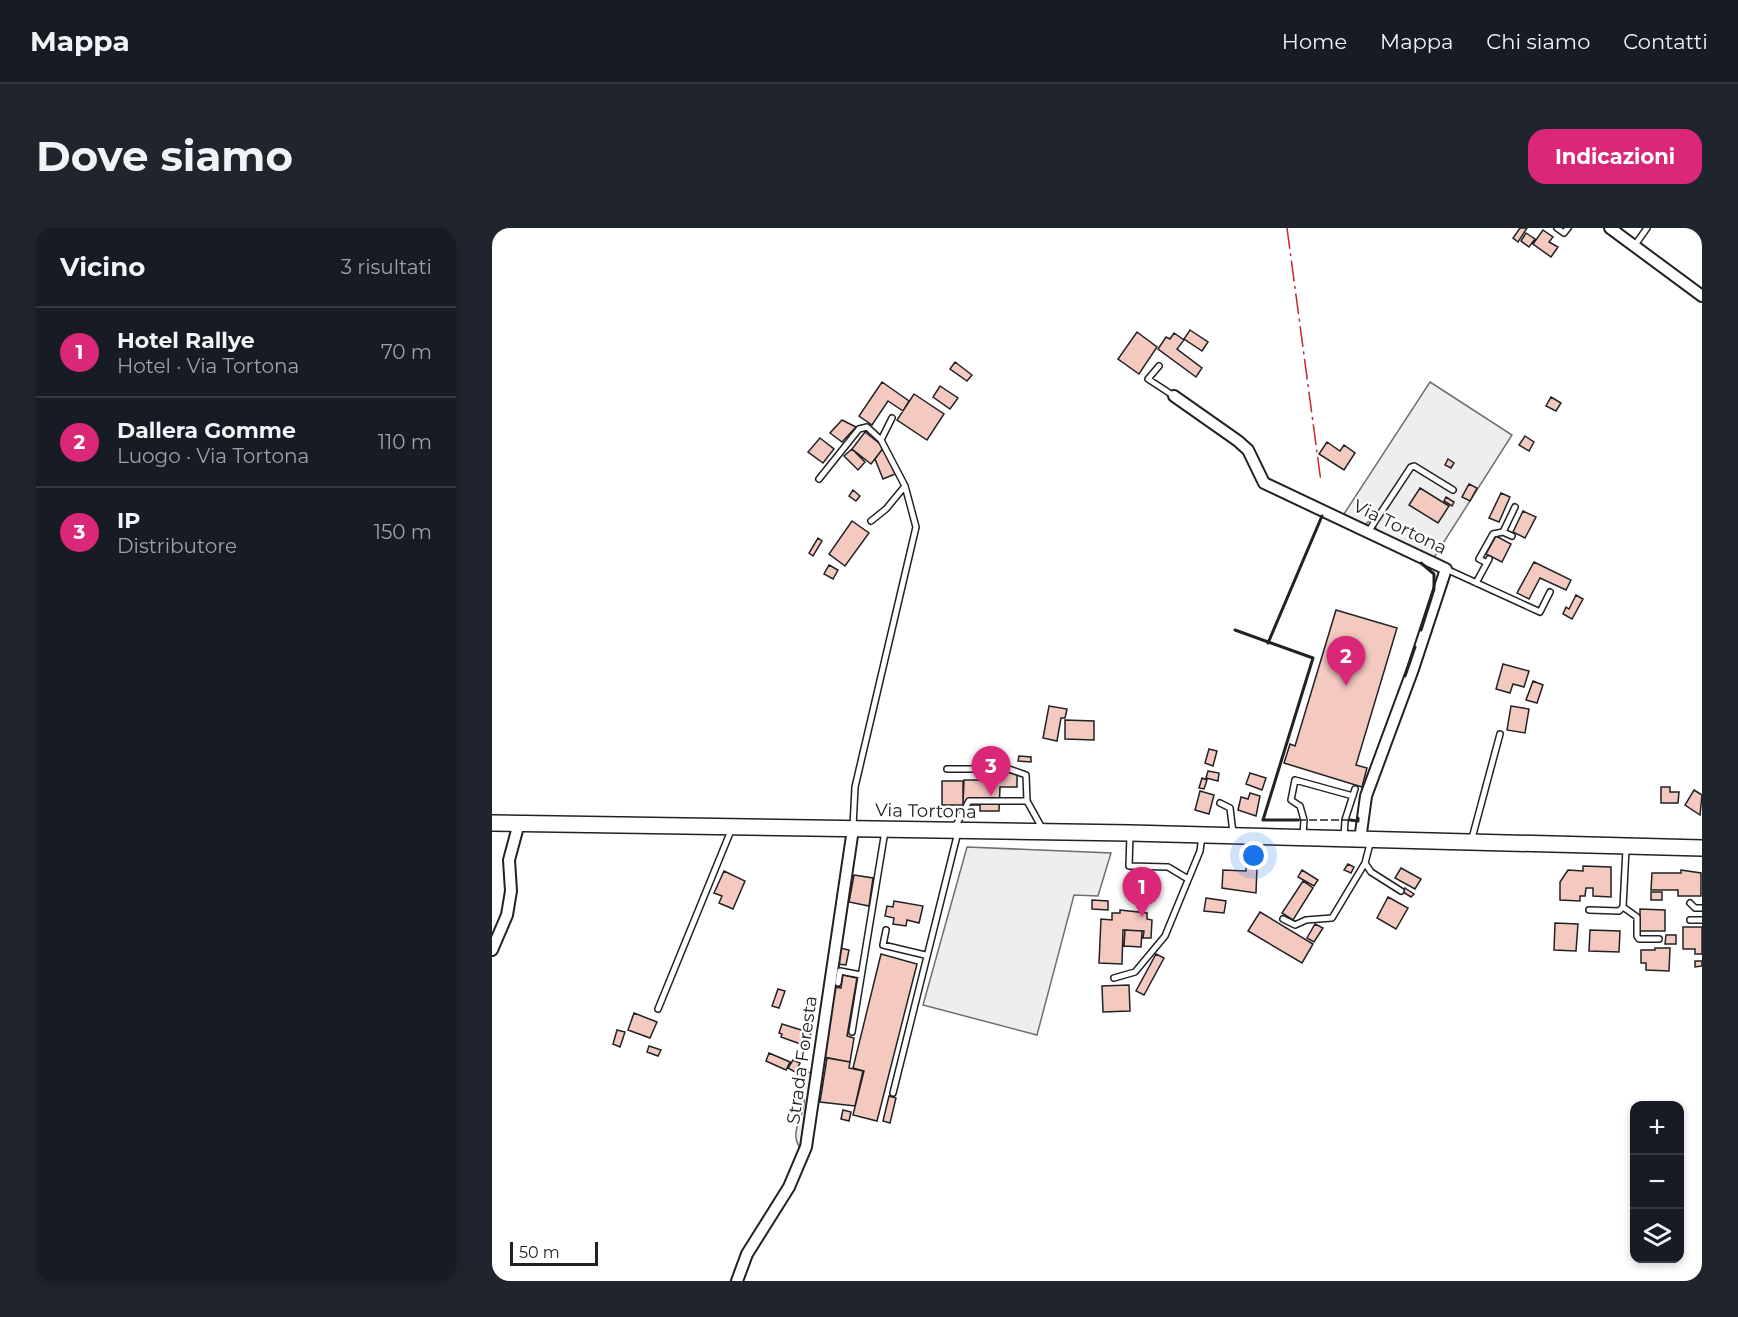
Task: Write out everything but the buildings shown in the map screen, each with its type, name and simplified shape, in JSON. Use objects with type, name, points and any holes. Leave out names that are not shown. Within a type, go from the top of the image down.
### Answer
[{"type":"main road","name":"Via Tortona","points":[[492,823],[1131,833],[1702,848]]},
{"type":"street","points":[[1610,228],[1702,296]]},
{"type":"street","name":"Via Tortona","points":[[1174,396],[1248,450],[1264,483],[1446,569],[1413,669],[1381,750],[1366,796],[1366,840]]},
{"type":"street","points":[[492,950],[507,915],[511,891],[509,860],[519,823]]},
{"type":"street","name":"Strada Foresta","points":[[737,1281],[747,1254],[789,1187],[806,1147],[853,829]]},
{"type":"lane","points":[[1557,228],[1564,233],[1568,228]]},
{"type":"lane","points":[[1635,245],[1647,228]]},
{"type":"lane","points":[[1159,366],[1148,380],[1174,396]]},
{"type":"lane","points":[[881,440],[892,418]]},
{"type":"lane","points":[[819,478],[859,429],[867,427],[881,440],[905,486],[916,528],[855,787],[853,829]]},
{"type":"lane","points":[[1367,533],[1411,467],[1414,466],[1453,490]]},
{"type":"lane","points":[[871,520],[885,509],[905,486]]},
{"type":"lane","points":[[1503,532],[1515,507]]},
{"type":"lane","points":[[1476,583],[1488,561],[1479,559],[1493,534],[1503,532],[1512,536]]},
{"type":"lane","points":[[1446,569],[1540,612],[1550,592]]},
{"type":"lane","points":[[1471,843],[1500,734]]},
{"type":"lane","points":[[947,769],[1009,769],[1026,775],[1027,801],[1045,832]]},
{"type":"lane","points":[[1302,838],[1304,820],[1300,806],[1291,800],[1295,780],[1353,796]]},
{"type":"lane","points":[[1344,839],[1345,820],[1355,789]]},
{"type":"lane","points":[[893,1093],[956,831],[969,801],[1027,801]]},
{"type":"lane","points":[[1220,803],[1230,808],[1234,823],[1233,836]]},
{"type":"lane","points":[[658,1010],[733,827]]},
{"type":"lane","points":[[852,1032],[885,829]]},
{"type":"lane","points":[[1131,833],[1129,866],[1168,867],[1188,879]]},
{"type":"lane","points":[[1114,978],[1135,972],[1164,936],[1200,851],[1202,836]]},
{"type":"lane","points":[[1283,919],[1295,925],[1312,918],[1332,918],[1365,863],[1366,840]]},
{"type":"lane","points":[[1623,907],[1626,847]]},
{"type":"lane","points":[[1365,863],[1371,872],[1401,891]]},
{"type":"lane","points":[[1690,903],[1695,908],[1702,908]]},
{"type":"lane","points":[[1589,910],[1619,910],[1623,907]]},
{"type":"lane","points":[[1623,907],[1637,917],[1639,939],[1659,939]]},
{"type":"lane","points":[[1690,920],[1702,920]]},
{"type":"lane","points":[[886,930],[883,945],[925,955]]},
{"type":"lane","points":[[838,983],[840,971],[861,975]]},
{"type":"shaded area","points":[[1430,382],[1512,435],[1433,559],[1378,534],[1374,522],[1369,521],[1363,527],[1342,517]]},
{"type":"shaded area","points":[[967,847],[1111,853],[1098,896],[1074,895],[1037,1035],[923,1005]]},
{"type":"shaded area","points":[[808,1072],[811,1073],[800,1148],[796,1131],[803,1109],[803,1085]]},
{"type":"fence","points":[[1298,820],[1350,820]]},
{"type":"wall","points":[[1268,643],[1322,516]]},
{"type":"wall","points":[[1421,563],[1434,574],[1434,589],[1421,630]]},
{"type":"wall","points":[[1235,630],[1313,658],[1263,820],[1298,820]]},
{"type":"wall","points":[[1405,676],[1415,647]]},
{"type":"wall","points":[[1350,820],[1358,821],[1358,818]]},
{"type":"power","points":[[1287,228],[1321,482]]},
{"type":"place","name":"Dallera Gomme","points":[[1346,686]]},
{"type":"place","name":"IP","points":[[991,796]]},
{"type":"place","name":"Hotel Rallye","points":[[1142,917]]}]
